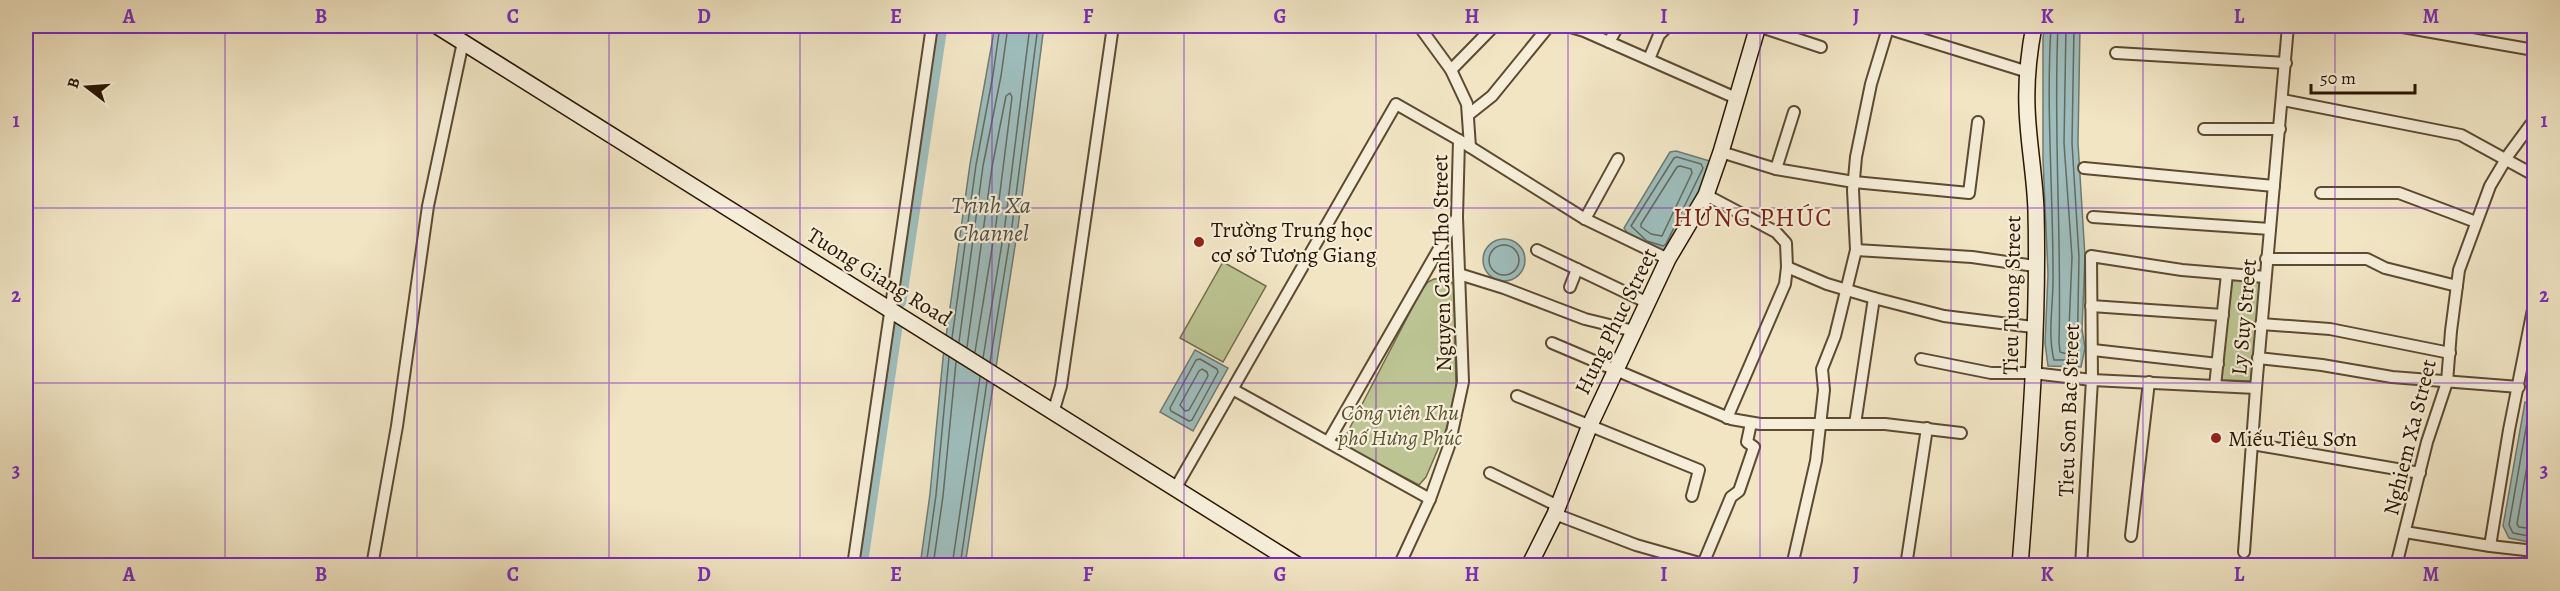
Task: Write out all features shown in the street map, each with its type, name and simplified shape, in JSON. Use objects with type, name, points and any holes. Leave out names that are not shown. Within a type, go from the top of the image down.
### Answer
[{"type":"street","name":"Tuong Giang Road","points":[[436,26],[1299,566]]},
{"type":"street","points":[[853,566],[932,26]]},
{"type":"street","points":[[1053,413],[1061,386],[1113,26]]},
{"type":"street","points":[[1419,26],[1451,70],[1467,104],[1470,147]]},
{"type":"street","points":[[1451,70],[1494,26]]},
{"type":"street","points":[[1468,116],[1492,96],[1549,26]]},
{"type":"street","points":[[1567,26],[1736,98]]},
{"type":"street","points":[[1609,42],[1618,26]]},
{"type":"street","points":[[1649,59],[1659,35],[1668,26]]},
{"type":"street","points":[[1758,26],[1821,46]]},
{"type":"street","name":"Hung Phuc Street","points":[[1529,566],[1556,510],[1590,426],[1668,259],[1706,195],[1758,26]]},
{"type":"street","name":"Tieu Tuong Street","points":[[2020,566],[2033,373],[2036,210],[2027,107],[2028,72],[2034,26]]},
{"type":"street","name":"Ly Suy Street","points":[[1922,359],[1979,372],[2033,373],[2092,380],[2256,388],[2288,26]]},
{"type":"street","points":[[2397,26],[2458,31],[2535,50]]},
{"type":"street","points":[[1792,566],[1816,461],[1824,390],[1822,369],[1835,336],[1856,250],[1854,182],[1871,84],[1884,27],[2028,72]]},
{"type":"street","points":[[372,566],[398,426],[428,206],[463,42]]},
{"type":"street","points":[[2116,53],[2286,63]]},
{"type":"street","points":[[2283,100],[2461,135],[2505,161],[2535,175]]},
{"type":"street","name":"Nguyen Canh Tho Street","points":[[1175,489],[1234,390],[1396,104],[1459,140],[1457,217],[1463,382],[1449,446],[1430,499],[1399,566]]},
{"type":"street","points":[[1776,169],[1794,112]]},
{"type":"street","name":"Nghiem Xa Street","points":[[2396,566],[2427,442],[2447,382],[2459,270],[2490,186],[2535,120]]},
{"type":"street","points":[[1721,152],[1776,169],[1854,182],[1969,193],[1978,122]]},
{"type":"street","points":[[2204,129],[2280,129]]},
{"type":"street","points":[[1459,140],[1585,219],[1668,259]]},
{"type":"street","points":[[1585,219],[1618,159]]},
{"type":"street","points":[[2084,168],[2274,186]]},
{"type":"street","points":[[2321,193],[2399,194],[2476,222]]},
{"type":"street","points":[[1706,195],[1776,232],[1786,243],[1785,284],[1727,418]]},
{"type":"street","points":[[1328,442],[1457,217]]},
{"type":"street","points":[[2093,217],[2270,229]]},
{"type":"street","points":[[1537,250],[1648,303]]},
{"type":"street","points":[[1856,250],[1972,257],[2035,266]]},
{"type":"street","name":"Tieu Son Bac Street","points":[[2081,566],[2093,350],[2091,256],[2182,270],[2227,274]]},
{"type":"street","points":[[2266,259],[2367,259],[2385,268],[2457,286]]},
{"type":"street","points":[[1787,267],[1847,290],[1944,316],[2033,327]]},
{"type":"street","points":[[1570,287],[1577,269]]},
{"type":"street","points":[[1459,274],[1504,288],[1585,319],[1634,331]]},
{"type":"street","points":[[2215,386],[2227,274],[2265,277]]},
{"type":"street","points":[[1855,424],[1874,298]]},
{"type":"street","points":[[2490,546],[2509,430],[2535,304]]},
{"type":"street","points":[[2091,306],[2223,315]]},
{"type":"street","points":[[2261,324],[2330,329],[2450,353]]},
{"type":"street","points":[[1552,343],[1727,418],[1752,423],[1855,424],[1927,428],[1961,433]]},
{"type":"street","points":[[2093,350],[2218,364]]},
{"type":"street","points":[[2258,358],[2322,365],[2392,377],[2519,387]]},
{"type":"street","points":[[2131,536],[2149,382]]},
{"type":"street","points":[[2244,552],[2256,388]]},
{"type":"street","points":[[1234,390],[1430,499]]},
{"type":"street","points":[[1517,396],[1699,470],[1692,496]]},
{"type":"street","points":[[1490,473],[1556,510],[1636,545],[1704,565],[1731,497],[1739,491],[1754,447],[1748,442],[1752,423]]},
{"type":"street","points":[[1906,566],[1927,428]]},
{"type":"street","points":[[2252,444],[2420,473]]},
{"type":"street","points":[[2405,532],[2535,551]]},
{"type":"green space","points":[[1223,262],[1266,286],[1223,362],[1180,338]]},
{"type":"green space","points":[[2230,276],[2261,280],[2251,381],[2219,380]]},
{"type":"green space","name":"Công viên Khu phố Hưng Phúc","points":[[1434,279],[1445,279],[1454,285],[1456,391],[1444,435],[1426,477],[1419,485],[1346,447],[1344,439],[1422,289]]},
{"type":"water","name":"Trinh Xa Channel","points":[[995,26],[1044,26],[1018,227],[965,565],[920,566],[930,494],[943,358],[970,164]]},
{"type":"water","points":[[2045,26],[2080,26],[2078,143],[2085,257],[2082,329],[2085,348],[2081,367],[2048,366],[2045,343],[2048,274],[2043,159],[2043,38]]},
{"type":"water","points":[[1676,151],[1713,162],[1668,253],[1643,245],[1624,228],[1670,152]]},
{"type":"water","points":[[1504,239],[1512,240],[1519,245],[1524,252],[1524,268],[1519,275],[1512,280],[1504,281],[1496,280],[1489,275],[1484,268],[1483,260],[1484,252],[1489,245],[1496,240]]},
{"type":"water","points":[[1195,350],[1228,368],[1193,431],[1160,412]]},
{"type":"water","points":[[2534,352],[2534,543],[2509,538],[2503,526],[2525,402],[2532,403],[2533,392],[2527,391]]},
{"type":"waterway","points":[[899,301],[940,26]]},
{"type":"waterway","points":[[860,566],[895,327]]},
{"type":"place","name":"Trường Trung học cơ sở Tương Giang","points":[[1199,242]]},
{"type":"place","name":"Miếu Tiêu Sơn","points":[[2216,438]]},
{"type":"district","name":"HƯNG PHÚC","points":[[1753,217]]}]
